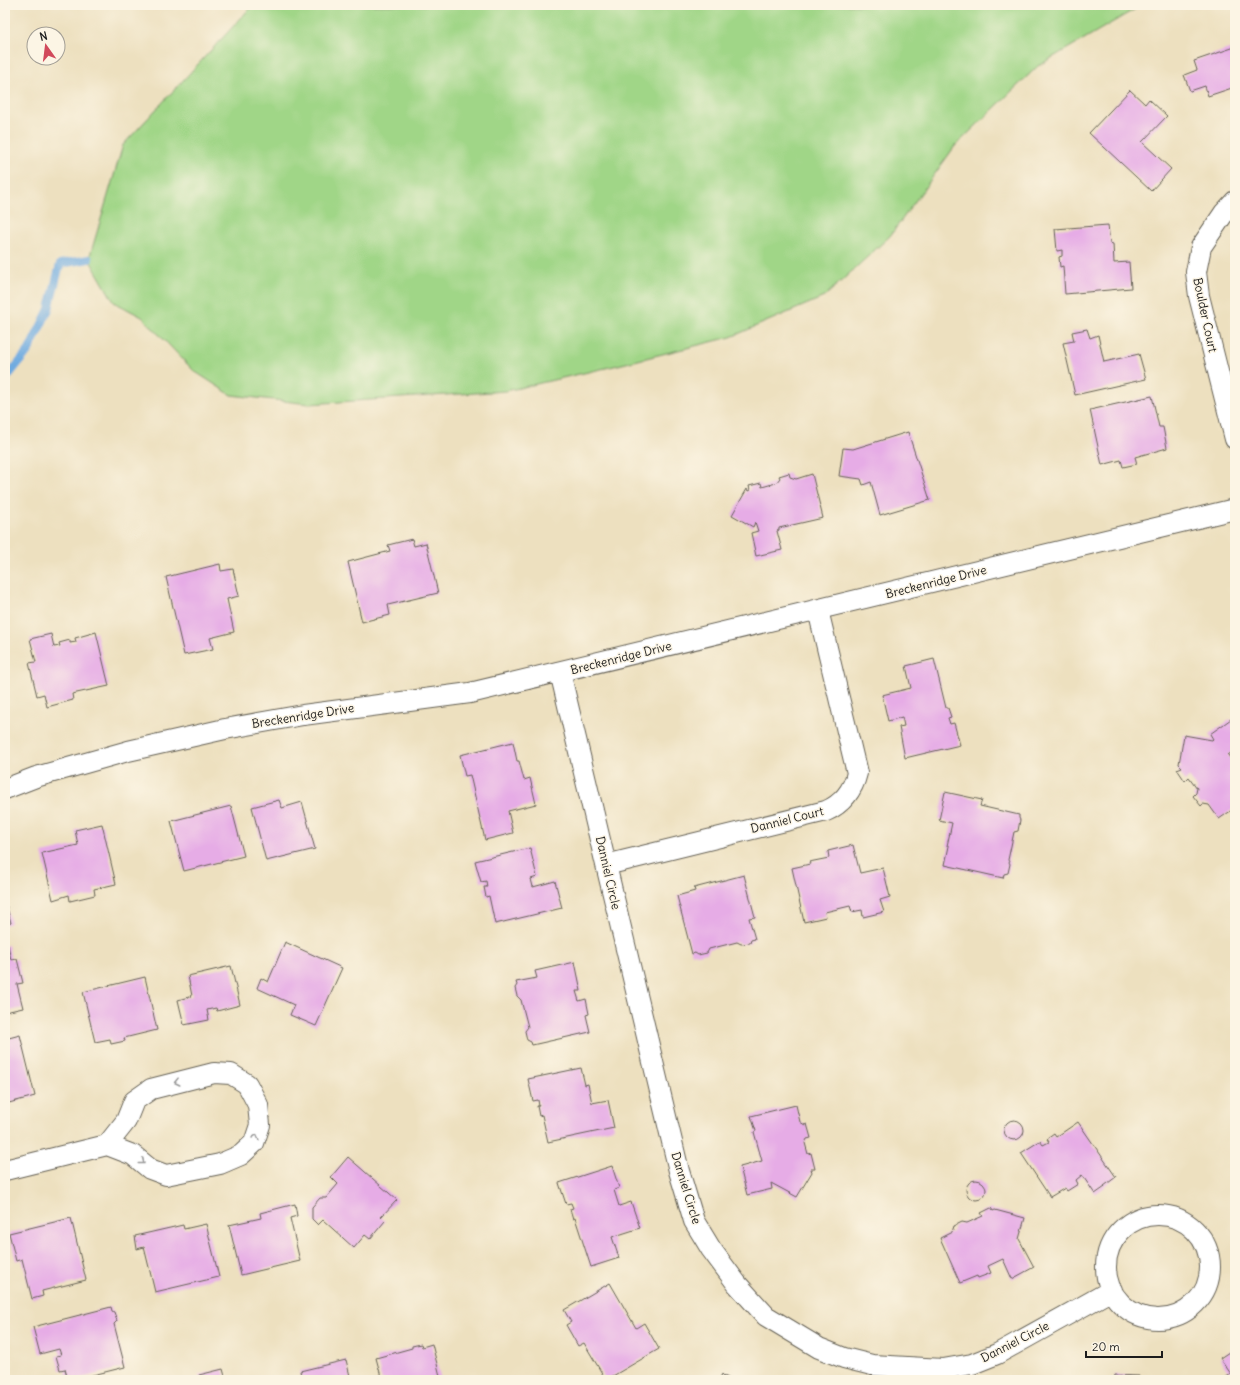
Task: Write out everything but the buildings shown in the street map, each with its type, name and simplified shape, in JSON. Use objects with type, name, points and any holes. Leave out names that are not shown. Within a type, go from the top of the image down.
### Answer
[{"type":"street","name":"Boulder Court","points":[[1235,201],[1224,213],[1201,247],[1196,272],[1199,296],[1235,439]]},
{"type":"street","name":"Breckenridge Drive","points":[[5,788],[36,777],[128,752],[225,729],[303,715],[470,693],[1235,509]]},
{"type":"street","name":"Danniel Court","points":[[606,865],[837,806],[854,785],[857,773],[818,610]]},
{"type":"street","name":"Danniel Circle","points":[[560,672],[678,1164],[694,1221],[711,1249],[737,1284],[766,1316],[819,1348],[844,1358],[872,1365],[943,1369],[972,1364],[997,1354],[1112,1290]]},
{"type":"street","points":[[5,1170],[107,1145],[133,1155],[150,1169],[166,1175],[220,1164],[241,1155],[254,1143],[260,1125],[258,1105],[247,1084],[231,1074],[214,1073],[151,1089],[134,1101],[126,1121],[107,1145]]},
{"type":"street","points":[[1153,1216],[1168,1217],[1182,1221],[1194,1230],[1203,1241],[1209,1255],[1210,1270],[1208,1284],[1200,1298],[1190,1308],[1180,1314],[1168,1318],[1156,1319],[1144,1317],[1132,1312],[1123,1305],[1112,1290],[1109,1285],[1107,1273],[1107,1261],[1110,1249],[1116,1238],[1126,1227],[1138,1220],[1153,1216]]},
{"type":"green space","points":[[253,5],[1142,5],[1038,66],[955,146],[890,236],[824,297],[731,337],[506,391],[309,404],[231,395],[194,371],[142,317],[114,302],[89,259],[123,145]]},
{"type":"waterway","points":[[5,380],[29,350],[49,309],[60,264],[89,259]]}]
